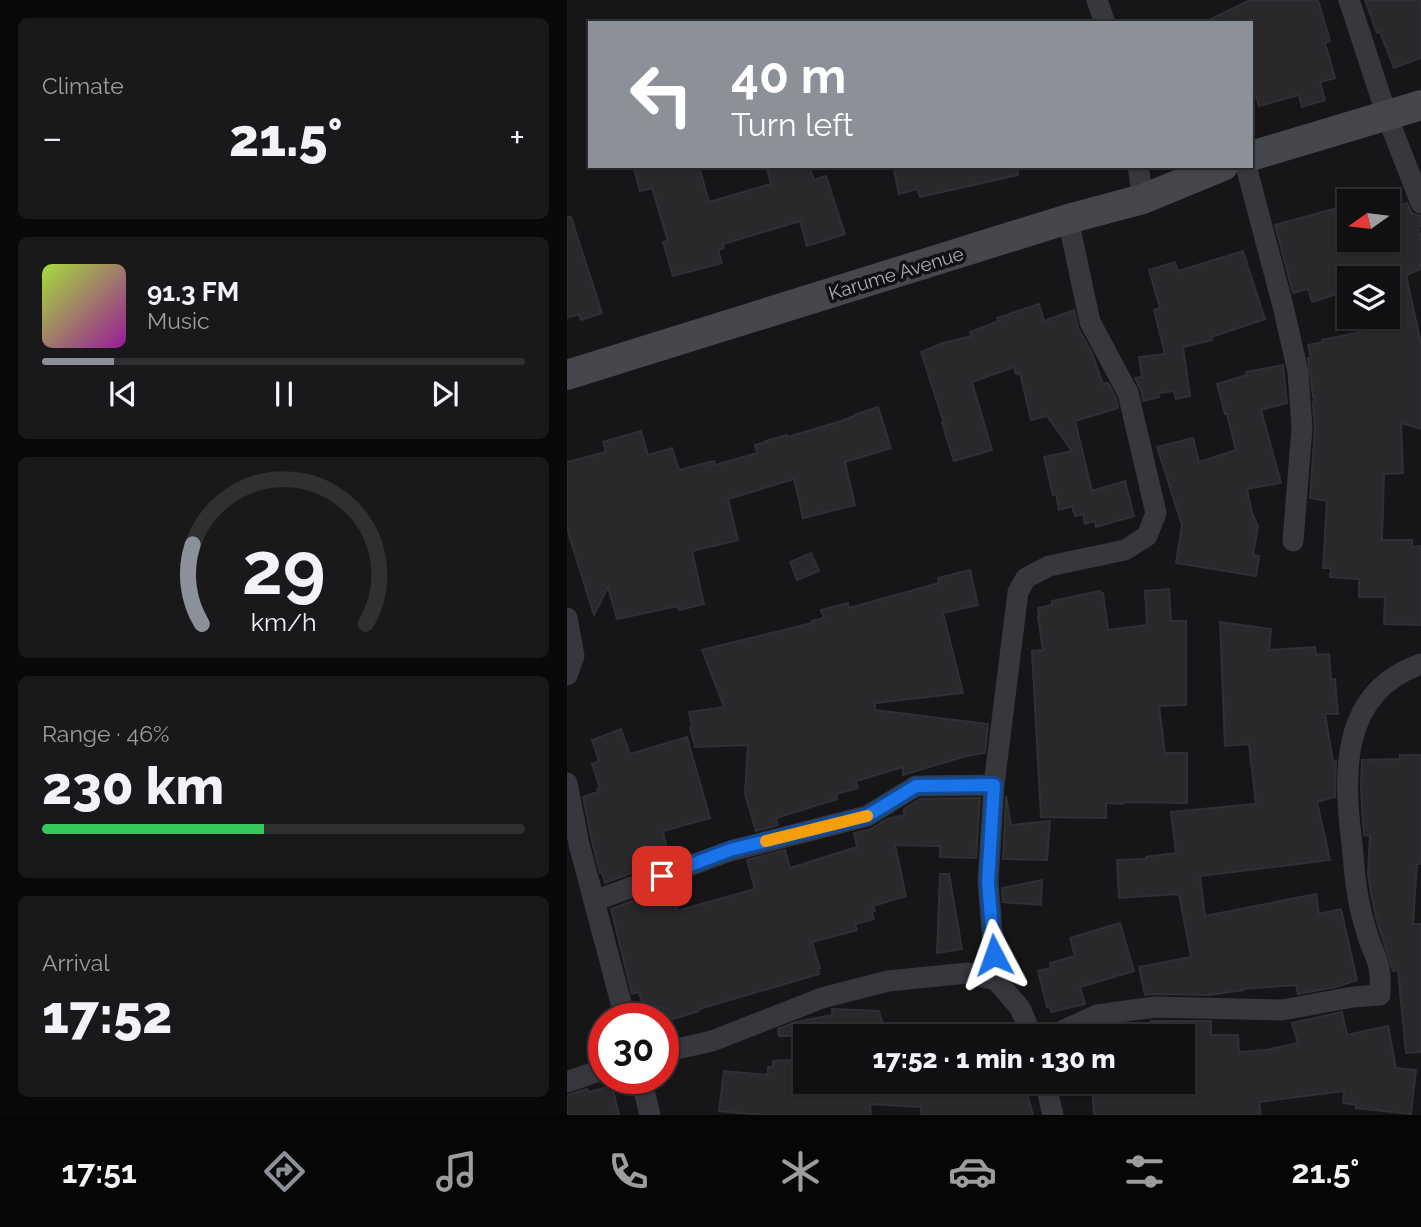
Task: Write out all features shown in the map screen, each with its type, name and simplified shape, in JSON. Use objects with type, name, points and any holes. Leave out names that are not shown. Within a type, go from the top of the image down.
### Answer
[{"type":"main road","points":[[1253,155],[1421,105]]},
{"type":"main road","name":"Karume Avenue","points":[[567,375],[1068,219],[1143,199],[1218,168]]},
{"type":"street","points":[[1097,0],[1104,21]]},
{"type":"street","points":[[1349,0],[1387,116],[1421,203]]},
{"type":"street","points":[[1138,168],[1143,199]]},
{"type":"street","points":[[1248,168],[1298,372],[1302,428],[1293,541]]},
{"type":"street","points":[[1027,1024],[1020,1008],[996,980],[988,882],[994,785],[1018,592],[1026,578],[1049,566],[1125,550],[1147,536],[1156,513],[1128,393],[1090,322],[1068,219]]},
{"type":"street","points":[[567,618],[573,656],[567,675]]},
{"type":"street","points":[[1076,1024],[1097,1014],[1155,1007],[1282,1010],[1353,997],[1380,995],[1379,968],[1358,899],[1348,816],[1348,762],[1355,731],[1365,706],[1378,688],[1406,669],[1421,664]]},
{"type":"street","points":[[567,783],[579,844],[621,1003]]},
{"type":"street","points":[[594,901],[730,850],[867,816],[916,786],[994,785]]},
{"type":"street","points":[[679,1048],[712,1041],[822,998],[888,981],[968,974],[996,980]]},
{"type":"street","points":[[567,1082],[588,1075]]},
{"type":"street","points":[[645,1094],[650,1115]]},
{"type":"street","points":[[1048,1094],[1053,1115]]},
{"type":"building","points":[[1250,0],[1318,0],[1330,41],[1325,43],[1335,78],[1320,82],[1325,100],[1302,107],[1299,95],[1259,106],[1253,86],[1253,21],[1207,21]]},
{"type":"building","points":[[1365,0],[1421,0],[1421,58],[1394,68]]},
{"type":"building","points":[[634,168],[700,168],[709,202],[771,184],[767,168],[810,168],[814,180],[826,176],[845,234],[807,246],[800,221],[723,244],[724,248],[718,250],[722,263],[673,276],[663,242],[668,241],[652,188],[640,191]]},
{"type":"building","points":[[893,168],[1017,168],[1018,175],[920,197],[917,189],[899,194]]},
{"type":"building","points":[[1407,203],[1412,213],[1420,216],[1421,226],[1418,227],[1421,238],[1421,269],[1406,275],[1421,344],[1421,429],[1401,423],[1403,473],[1384,474],[1382,540],[1412,540],[1412,547],[1421,546],[1421,625],[1384,624],[1385,597],[1359,597],[1359,579],[1330,577],[1331,568],[1323,568],[1327,501],[1310,498],[1315,396],[1313,397],[1308,345],[1374,329],[1400,329],[1400,266],[1337,266],[1337,294],[1312,302],[1308,289],[1293,293],[1275,225],[1337,208],[1337,252],[1400,252],[1400,205]]},
{"type":"building","points":[[567,217],[571,217],[602,313],[581,320],[579,314],[567,318]]},
{"type":"building","points":[[1243,251],[1265,319],[1211,337],[1212,340],[1183,347],[1190,396],[1176,399],[1174,391],[1158,393],[1159,397],[1143,401],[1135,378],[1142,377],[1139,357],[1165,354],[1154,310],[1160,308],[1149,270],[1175,262],[1178,271]]},
{"type":"building","points":[[1039,304],[1044,321],[1074,310],[1078,328],[1092,353],[1103,384],[1108,383],[1116,398],[1118,408],[1075,421],[1092,491],[1125,481],[1134,516],[1096,527],[1095,521],[1085,524],[1083,514],[1075,516],[1072,506],[1059,510],[1044,457],[1072,451],[1047,416],[1031,420],[1020,373],[1016,374],[1014,367],[972,382],[992,450],[954,461],[921,352],[972,336],[970,332],[999,321],[997,318]]},
{"type":"building","points":[[1283,365],[1287,403],[1261,410],[1281,483],[1247,489],[1258,526],[1253,555],[1259,556],[1256,576],[1176,563],[1182,525],[1157,447],[1193,438],[1199,462],[1236,450],[1217,384],[1247,375],[1246,372]]},
{"type":"building","points":[[878,407],[891,448],[845,462],[855,505],[803,518],[794,479],[728,499],[738,540],[692,551],[704,604],[679,610],[678,606],[617,619],[608,587],[594,615],[567,529],[567,462],[606,452],[603,442],[641,431],[648,455],[672,448],[679,470],[714,461],[715,465],[757,453],[755,445],[766,441],[838,422]]},
{"type":"building","points":[[811,553],[819,571],[797,580],[790,562]]},
{"type":"building","points":[[970,570],[978,605],[943,613],[963,693],[875,703],[875,710],[988,724],[985,753],[903,775],[903,767],[856,781],[858,788],[836,794],[837,799],[776,818],[778,825],[756,831],[745,794],[748,745],[695,747],[689,712],[724,707],[702,650],[812,623],[824,618],[821,610],[848,603],[849,608],[939,583],[938,578]]},
{"type":"building","points":[[1169,589],[1171,621],[1186,621],[1186,705],[1159,706],[1165,753],[1187,753],[1187,803],[1106,803],[1106,818],[1041,817],[1032,651],[1043,650],[1038,608],[1052,605],[1052,601],[1100,591],[1103,593],[1108,630],[1147,625],[1145,591]]},
{"type":"building","points":[[1220,622],[1271,629],[1269,650],[1315,647],[1316,655],[1329,654],[1331,680],[1335,679],[1338,714],[1325,714],[1333,762],[1336,761],[1335,797],[1317,802],[1330,860],[1200,876],[1205,916],[1316,894],[1319,914],[1341,909],[1357,980],[1298,994],[1296,985],[1242,989],[1209,995],[1145,995],[1139,967],[1191,957],[1179,894],[1119,898],[1117,860],[1146,859],[1176,853],[1171,812],[1256,804],[1249,744],[1225,746]]},
{"type":"building","points":[[621,729],[630,754],[687,737],[710,818],[663,831],[667,849],[661,851],[664,861],[605,883],[602,872],[600,873],[583,797],[598,792],[597,789],[600,788],[592,764],[599,761],[592,740]]},
{"type":"building","points":[[1400,755],[1421,755],[1421,864],[1417,864],[1413,924],[1421,924],[1421,1052],[1406,1053],[1398,970],[1393,971],[1371,893],[1368,875],[1370,836],[1364,835],[1361,790],[1362,760],[1400,759]]},
{"type":"building","points":[[1006,796],[1011,825],[1050,821],[1047,860],[1003,859]]},
{"type":"building","points":[[980,798],[976,858],[940,857],[940,846],[895,845],[906,896],[873,906],[874,919],[855,924],[857,930],[812,942],[820,968],[819,974],[679,1017],[679,1003],[642,1003],[639,992],[632,994],[611,909],[671,887],[677,911],[755,889],[747,860],[785,850],[790,868],[857,847],[854,833],[904,815],[904,809],[920,799]]},
{"type":"building","points":[[940,874],[949,874],[962,949],[937,953]]},
{"type":"building","points":[[1042,880],[1041,905],[1003,902],[1002,888]]},
{"type":"building","points":[[1120,923],[1134,971],[1080,987],[1085,1004],[1051,1012],[1050,1006],[1047,1007],[1038,971],[1051,968],[1050,963],[1075,956],[1070,938]]},
{"type":"building","points":[[832,1009],[879,1011],[883,1024],[793,1024],[793,1036],[779,1036],[778,1029],[796,1022],[832,1015]]},
{"type":"building","points":[[1342,1012],[1347,1035],[1388,1026],[1396,1068],[1416,1070],[1411,1114],[1356,1108],[1356,1105],[1343,1103],[1344,1091],[1259,1102],[1261,1115],[1094,1115],[1093,1094],[1195,1094],[1195,1024],[1152,1024],[1151,1021],[1211,1021],[1211,1035],[1238,1035],[1239,1052],[1298,1043],[1292,1023]]},
{"type":"building","points":[[793,1060],[793,1094],[1027,1094],[1033,1115],[921,1115],[921,1107],[870,1104],[871,1115],[763,1115],[719,1111],[724,1071],[768,1075],[768,1067],[773,1067],[773,1061]]},
{"type":"building","points":[[587,1089],[588,1094],[614,1094],[619,1115],[567,1115],[567,1095]]},
{"type":"slow traffic","points":[[766,841],[867,816]]},
{"type":"route","points":[[662,876],[730,850],[867,816],[916,786],[994,785],[988,882],[994,955]]}]
